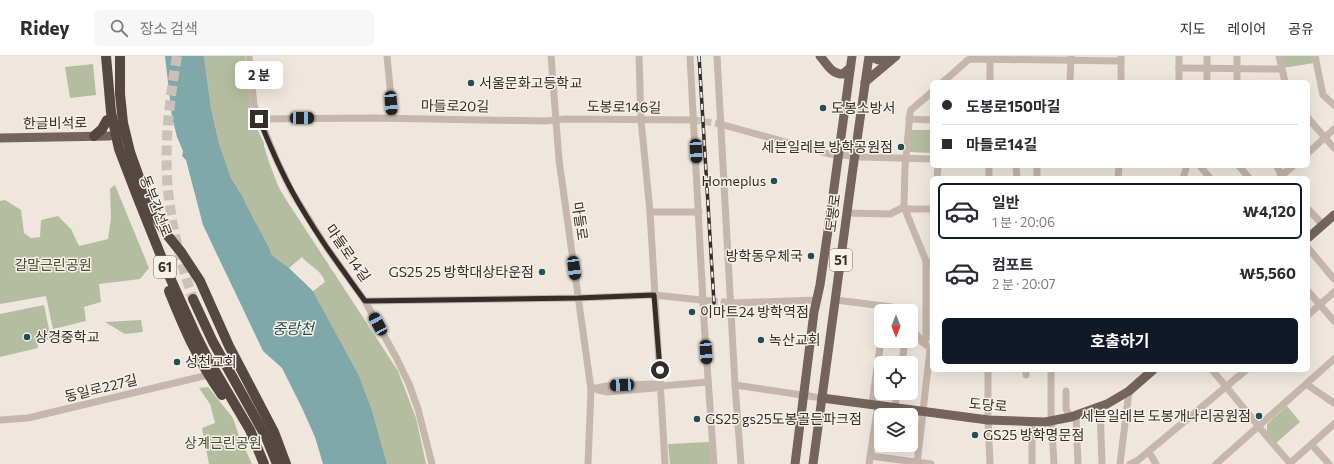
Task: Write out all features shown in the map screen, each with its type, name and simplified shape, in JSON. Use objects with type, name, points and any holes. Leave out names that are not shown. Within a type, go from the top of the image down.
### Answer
[{"type":"highway","points":[[100,56],[110,136],[118,163],[137,196]]},
{"type":"highway","name":"동부간선로","points":[[106,56],[112,119],[119,149],[137,196],[153,237],[202,349],[221,382],[241,412],[264,464]]},
{"type":"highway","points":[[120,56],[120,94],[123,123],[130,152],[145,194],[156,218],[200,281],[229,346],[274,432],[286,464]]},
{"type":"highway","points":[[94,136],[102,129],[107,120]]},
{"type":"highway","points":[[153,237],[158,265],[190,342],[211,380],[246,434],[258,464]]},
{"type":"highway","points":[[194,299],[213,342],[266,437],[277,464]]},
{"type":"highway","points":[[211,380],[241,412]]},
{"type":"main road","points":[[820,56],[837,74],[843,74],[850,68]]},
{"type":"main road","name":"도봉로","points":[[795,464],[816,300],[820,285],[852,56]]},
{"type":"main road","points":[[870,56],[882,60],[891,56]]},
{"type":"main road","name":"도봉로","points":[[813,464],[854,157],[870,56]]},
{"type":"main road","points":[[865,82],[896,56]]},
{"type":"main road","name":"한글비석로","points":[[0,138],[110,136]]},
{"type":"main road","points":[[1310,236],[1334,215]]},
{"type":"main road","name":"도당로","points":[[822,398],[988,420],[1032,422],[1052,421],[1073,417],[1100,406],[1129,391],[1151,372]]},
{"type":"street","name":"마들로14길","points":[[249,56],[254,106],[277,161],[292,192],[327,248],[365,301],[397,359],[409,384],[418,409],[432,464]]},
{"type":"street","points":[[387,56],[393,118]]},
{"type":"street","name":"마들로","points":[[551,56],[559,160],[591,390],[588,464]]},
{"type":"street","points":[[639,56],[642,120],[650,212],[654,295],[666,464]]},
{"type":"street","points":[[690,56],[699,212],[708,301],[708,382],[714,464]]},
{"type":"street","points":[[717,56],[721,113],[720,124],[728,302],[741,464]]},
{"type":"street","points":[[1179,56],[1179,80]]},
{"type":"street","points":[[1207,80],[1208,56]]},
{"type":"street","points":[[1237,56],[1237,80]]},
{"type":"street","points":[[1279,56],[1285,80]]},
{"type":"street","points":[[1315,56],[1323,95],[1334,105]]},
{"type":"street","points":[[990,58],[990,80]]},
{"type":"street","points":[[947,80],[968,60],[990,58],[1121,58],[1121,80]]},
{"type":"street","points":[[1070,80],[1071,58]]},
{"type":"street","points":[[1179,68],[1282,69]]},
{"type":"street","points":[[922,342],[926,339],[929,263],[904,208],[906,158],[911,110],[930,97]]},
{"type":"street","name":"마들로20길","points":[[259,119],[393,118],[555,120]]},
{"type":"street","points":[[909,119],[930,120]]},
{"type":"street","name":"도봉로146길","points":[[555,120],[694,120]]},
{"type":"street","points":[[1310,120],[1334,148]]},
{"type":"street","points":[[720,124],[804,148],[838,155],[854,157],[930,159]]},
{"type":"street","points":[[1310,151],[1334,129]]},
{"type":"street","points":[[1202,168],[1208,176]]},
{"type":"street","points":[[1241,168],[1247,176]]},
{"type":"street","points":[[1283,176],[1291,168]]},
{"type":"street","points":[[847,213],[890,214],[904,208],[930,209]]},
{"type":"street","points":[[1310,211],[1323,225]]},
{"type":"street","points":[[650,212],[699,212]]},
{"type":"street","points":[[1310,250],[1334,279]]},
{"type":"street","points":[[1310,313],[1334,292]]},
{"type":"street","points":[[1310,293],[1334,321]]},
{"type":"street","points":[[365,301],[578,298],[654,295],[708,301]]},
{"type":"street","points":[[728,302],[816,300]]},
{"type":"street","points":[[836,300],[874,306]]},
{"type":"street","points":[[918,337],[930,349]]},
{"type":"street","points":[[869,464],[880,348]]},
{"type":"street","points":[[917,463],[922,411],[930,356]]},
{"type":"street","points":[[1216,464],[1334,360]]},
{"type":"street","points":[[988,372],[990,464]]},
{"type":"street","points":[[1051,372],[1051,412],[1054,464]]},
{"type":"street","points":[[1214,372],[1290,464],[1334,426]]},
{"type":"street","points":[[1130,464],[1138,461],[1244,372]]},
{"type":"street","name":"동일로227길","points":[[0,420],[28,418],[211,380]]},
{"type":"street","points":[[591,390],[607,386],[653,384],[661,386],[708,382]]},
{"type":"street","points":[[1306,384],[1334,402]]},
{"type":"street","points":[[735,385],[822,398]]},
{"type":"street","points":[[1066,391],[1066,410],[1073,417],[1078,464]]},
{"type":"street","points":[[1120,464],[1129,391]]},
{"type":"street","points":[[895,407],[896,400]]},
{"type":"street","points":[[1100,406],[1102,464]]},
{"type":"street","points":[[1032,422],[1032,464]]},
{"type":"street","points":[[1312,445],[1329,464]]},
{"type":"street","points":[[1149,452],[1156,464]]},
{"type":"street","points":[[870,456],[931,464]]},
{"type":"green space","points":[[204,56],[245,56],[251,110],[249,112],[264,143],[278,186],[398,371],[416,418],[426,464],[387,464],[372,410],[359,377],[313,291],[325,282],[321,274],[302,257],[289,268],[272,255],[243,197],[231,178],[219,143],[211,108]]},
{"type":"green space","points":[[1281,56],[1312,56],[1314,63],[1283,68]]},
{"type":"green space","points":[[93,64],[96,95],[70,98],[65,67]]},
{"type":"green space","points":[[911,130],[930,130],[930,153],[910,152]]},
{"type":"green space","name":"갈말근린공원","points":[[115,185],[149,268],[140,279],[99,284],[101,302],[84,307],[86,321],[53,329],[46,296],[0,304],[0,201],[5,200],[21,210],[24,233],[31,238],[40,237],[41,220],[58,216],[71,229],[79,246],[108,239],[111,218],[110,189]]},
{"type":"green space","points":[[44,305],[51,339],[37,341],[38,348],[0,357],[0,314]]},
{"type":"green space","points":[[141,320],[143,332],[125,334],[105,322]]},
{"type":"green space","name":"상계근린공원","points":[[208,387],[233,418],[239,436],[252,464],[209,464],[202,428],[215,423],[210,404],[199,388]]},
{"type":"green space","points":[[1287,406],[1300,422],[1276,443],[1267,432],[1267,424]]},
{"type":"green space","points":[[710,442],[711,464],[670,464],[668,444]]},
{"type":"water","name":"중랑천","points":[[165,56],[204,56],[211,108],[219,143],[231,178],[243,197],[272,255],[289,268],[313,291],[359,376],[372,410],[387,464],[323,464],[315,437],[282,368],[263,351],[203,225],[186,160],[182,156],[183,151],[177,137],[172,117]]},
{"type":"tunnel","points":[[177,56],[168,127],[167,181],[175,237],[193,299]]},
{"type":"tunnel","points":[[694,120],[720,124]]},
{"type":"tunnel","points":[[711,301],[724,302]]},
{"type":"railway","points":[[699,56],[714,303]]},
{"type":"place","name":"서울문화고등학교","points":[[471,83]]},
{"type":"place","name":"도봉소방서","points":[[823,108]]},
{"type":"place","name":"세븐일레븐 방학공원점","points":[[901,147]]},
{"type":"place","name":"Homeplus","points":[[774,181]]},
{"type":"place","name":"방학동우체국","points":[[811,256]]},
{"type":"place","name":"GS25 25 방학대상타운점","points":[[542,272]]},
{"type":"place","name":"이마트24 방학역점","points":[[692,312]]},
{"type":"place","name":"상경중학교","points":[[27,337]]},
{"type":"place","name":"녹산교회","points":[[761,340]]},
{"type":"place","name":"성천교회","points":[[177,362]]},
{"type":"place","name":"세븐일레븐 도봉개나리공원점","points":[[1259,416]]},
{"type":"place","name":"GS25 gs25도봉골든파크점","points":[[697,419]]},
{"type":"place","name":"GS25 방학명문점","points":[[975,435]]},
{"type":"route","points":[[259,119],[273,153],[292,192],[327,248],[365,301],[578,298],[654,295],[660,370]]}]
